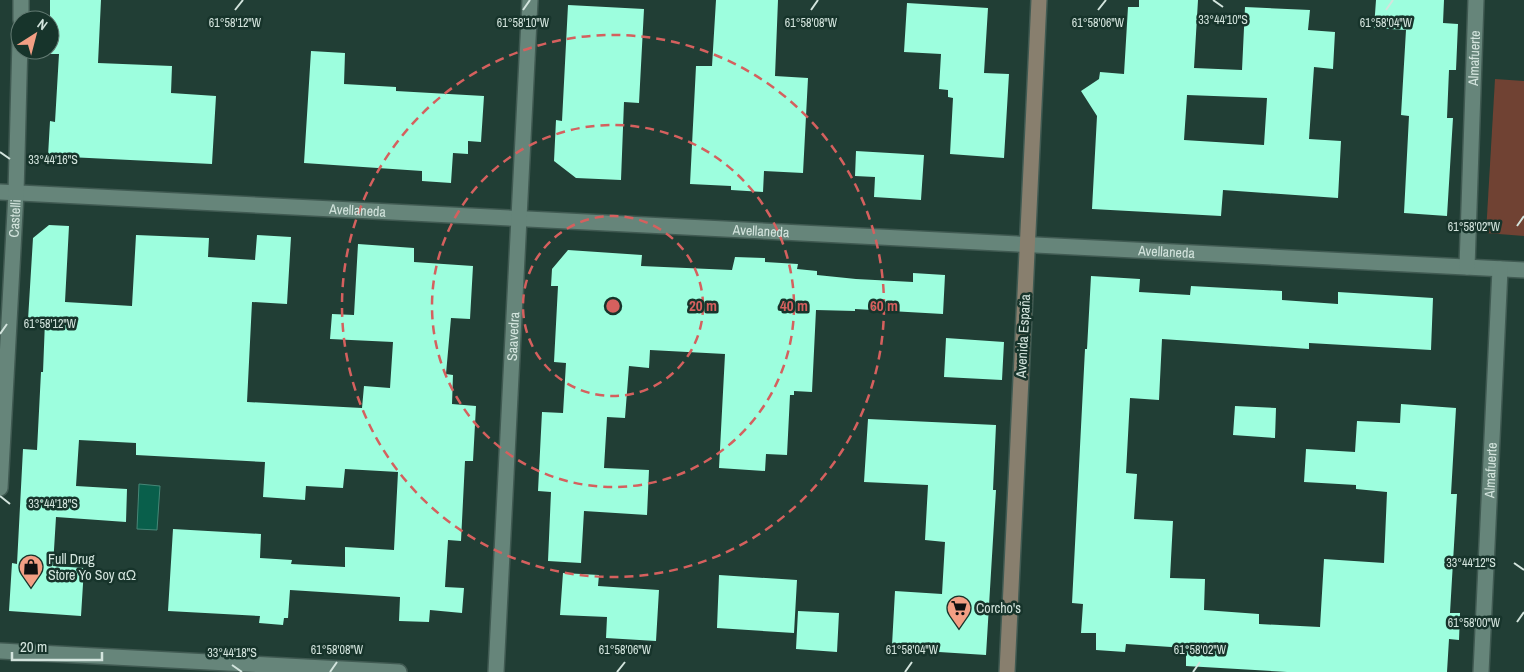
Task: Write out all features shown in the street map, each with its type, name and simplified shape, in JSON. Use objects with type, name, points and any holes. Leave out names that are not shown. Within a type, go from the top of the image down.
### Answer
[{"type":"main road","name":"Avenida España","points":[[1007,672],[1039,0]]},
{"type":"street","name":"Saavedra","points":[[496,672],[530,0]]},
{"type":"street","name":"Almafuerte","points":[[1467,267],[1476,0]]},
{"type":"street","name":"Castelli","points":[[0,488],[16,193],[19,60]]},
{"type":"street","name":"Avellaneda","points":[[0,192],[1028,243],[1524,270]]},
{"type":"street","name":"Almafuerte","points":[[1481,672],[1500,269]]},
{"type":"street","points":[[0,651],[399,672]]},
{"type":"shaded area","points":[[1495,79],[1524,81],[1524,236],[1486,233]]},
{"type":"shaded area","points":[[139,484],[160,486],[157,530],[137,529]]},
{"type":"building","points":[[50,0],[101,0],[98,63],[172,66],[171,93],[216,96],[212,164],[48,156],[50,121],[55,122],[60,60],[60,10],[50,10]]},
{"type":"building","points":[[716,0],[778,0],[775,76],[808,78],[803,173],[764,171],[763,192],[731,190],[731,186],[690,184],[696,66],[712,66]]},
{"type":"building","points":[[1139,0],[1198,0],[1194,68],[1242,70],[1245,7],[1310,10],[1308,30],[1335,32],[1333,69],[1314,67],[1309,139],[1341,141],[1338,198],[1223,190],[1221,216],[1092,209],[1097,116],[1081,91],[1099,79],[1100,72],[1124,74],[1128,7],[1139,7]],"holes":[[[1187,95],[1267,98],[1264,145],[1184,140]]]},
{"type":"building","points":[[1376,0],[1444,0],[1443,23],[1458,24],[1456,70],[1449,70],[1447,118],[1453,118],[1447,216],[1404,213],[1409,116],[1401,115],[1406,30],[1374,28]]},
{"type":"building","points":[[907,3],[988,8],[984,73],[1009,74],[1004,158],[950,154],[953,98],[948,97],[948,90],[939,89],[941,54],[904,52]]},
{"type":"building","points":[[568,5],[644,9],[639,103],[624,102],[621,180],[576,178],[554,161],[556,120],[562,121]]},
{"type":"building","points":[[311,51],[345,53],[344,84],[396,87],[396,91],[484,96],[481,142],[468,141],[468,154],[453,153],[451,183],[422,181],[422,171],[304,163]]},
{"type":"building","points":[[856,151],[924,155],[921,200],[874,197],[875,177],[855,176]]},
{"type":"building","points":[[49,225],[69,226],[65,302],[132,306],[136,235],[209,238],[208,257],[255,260],[257,235],[291,237],[287,304],[252,302],[247,402],[362,408],[364,386],[390,388],[393,342],[330,339],[332,314],[354,315],[358,244],[414,248],[414,262],[473,266],[470,319],[451,318],[446,374],[453,375],[452,404],[476,406],[473,461],[465,461],[461,541],[448,540],[445,587],[464,588],[462,613],[430,610],[429,622],[399,621],[400,597],[290,590],[288,618],[284,618],[283,625],[259,623],[260,616],[168,611],[173,529],[261,534],[260,558],[292,560],[291,564],[345,567],[345,547],[394,550],[398,472],[345,469],[343,488],[306,486],[305,500],[263,497],[265,462],[136,455],[136,443],[79,440],[76,486],[127,489],[126,522],[56,517],[53,566],[84,568],[81,616],[9,611],[12,563],[17,564],[23,449],[37,450],[41,372],[43,372],[45,321],[28,320],[33,238]]},
{"type":"building","points":[[568,250],[642,255],[641,266],[732,270],[735,257],[765,258],[765,262],[798,264],[797,269],[817,271],[817,275],[856,279],[913,282],[913,273],[945,275],[943,314],[855,309],[855,311],[816,310],[812,392],[794,391],[794,395],[790,395],[787,455],[766,454],[765,471],[719,468],[725,354],[650,350],[649,368],[629,366],[625,418],[607,417],[604,468],[649,470],[647,515],[584,511],[581,563],[548,561],[551,492],[538,491],[542,412],[563,413],[566,363],[554,362],[558,286],[551,286],[552,269]]},
{"type":"building","points":[[1091,276],[1140,279],[1139,292],[1190,295],[1191,286],[1282,291],[1282,300],[1338,304],[1338,292],[1433,298],[1431,350],[1309,343],[1309,349],[1162,339],[1159,400],[1130,398],[1126,473],[1137,474],[1134,519],[1173,521],[1170,578],[1205,579],[1204,610],[1259,614],[1259,624],[1320,627],[1324,559],[1384,563],[1387,492],[1356,489],[1356,485],[1304,482],[1306,449],[1355,452],[1357,421],[1400,423],[1401,404],[1456,408],[1451,494],[1457,494],[1450,613],[1460,613],[1459,640],[1449,639],[1447,672],[1287,672],[1186,666],[1186,648],[1126,644],[1125,652],[1096,650],[1096,633],[1081,633],[1083,604],[1072,603],[1085,349],[1087,349]]},
{"type":"building","points":[[946,338],[1004,342],[1002,380],[944,377]]},
{"type":"building","points":[[1235,406],[1276,408],[1275,438],[1233,435]]},
{"type":"building","points":[[868,419],[996,425],[993,490],[996,490],[986,655],[939,652],[939,648],[892,645],[895,591],[942,594],[945,542],[925,540],[928,485],[864,482]]},
{"type":"building","points":[[563,573],[599,575],[598,586],[659,590],[656,641],[606,638],[607,617],[560,615]]},
{"type":"building","points":[[719,575],[797,580],[794,633],[717,628]]},
{"type":"building","points":[[798,611],[839,613],[837,652],[796,649]]},
{"type":"place","name":"Full Drug Store Yo Soy αΩ","points":[[31,588]]},
{"type":"place","name":"Corcho's","points":[[959,629]]}]
